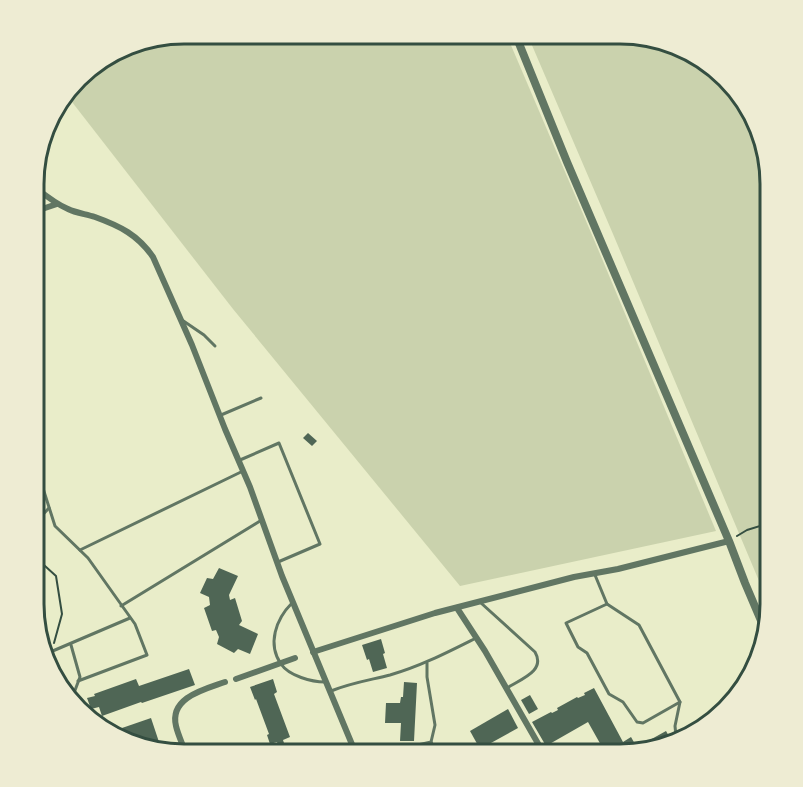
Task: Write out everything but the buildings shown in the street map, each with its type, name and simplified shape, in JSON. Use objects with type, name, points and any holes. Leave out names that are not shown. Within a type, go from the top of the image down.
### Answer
[{"type":"street","points":[[519,44],[759,615]]},
{"type":"street","points":[[44,194],[57,204],[130,233],[145,245],[153,257],[181,319],[351,743]]},
{"type":"street","points":[[44,208],[57,204]]},
{"type":"street","points":[[313,652],[457,608],[574,577],[618,569],[729,541]]},
{"type":"street","points":[[457,608],[537,743]]},
{"type":"street","points":[[236,679],[295,658]]},
{"type":"street","points":[[182,743],[175,718],[182,703],[192,694],[225,682]]},
{"type":"lane","points":[[181,319],[215,346]]},
{"type":"lane","points":[[219,416],[261,398]]},
{"type":"lane","points":[[238,461],[279,443],[320,544],[277,562]]},
{"type":"lane","points":[[80,550],[243,471]]},
{"type":"lane","points":[[44,490],[55,526],[88,558],[135,624],[147,655],[78,681]]},
{"type":"lane","points":[[44,514],[50,508]]},
{"type":"lane","points":[[121,606],[262,520]]},
{"type":"lane","points":[[595,573],[607,604],[639,625],[680,702],[676,732]]},
{"type":"lane","points":[[293,602],[279,619],[275,632],[274,644],[280,663],[298,676],[326,682]]},
{"type":"lane","points":[[480,602],[535,652],[538,658],[535,671],[506,688]]},
{"type":"lane","points":[[607,604],[566,623],[609,694],[624,702],[637,722],[644,723],[680,702]]},
{"type":"lane","points":[[52,652],[130,618]]},
{"type":"lane","points":[[330,692],[343,686],[427,663],[476,638]]},
{"type":"lane","points":[[70,645],[80,677],[74,692]]},
{"type":"lane","points":[[427,663],[435,725],[431,742],[427,743]]},
{"type":"path","points":[[729,541],[759,526]]},
{"type":"path","points":[[44,565],[57,576],[62,615],[51,649]]},
{"type":"green space","points":[[510,44],[716,531],[460,586],[233,309],[71,100],[91,78],[113,62],[147,48],[165,45]]},
{"type":"green space","points":[[531,44],[638,45],[673,54],[705,72],[731,98],[752,138],[759,174],[759,581]]}]
